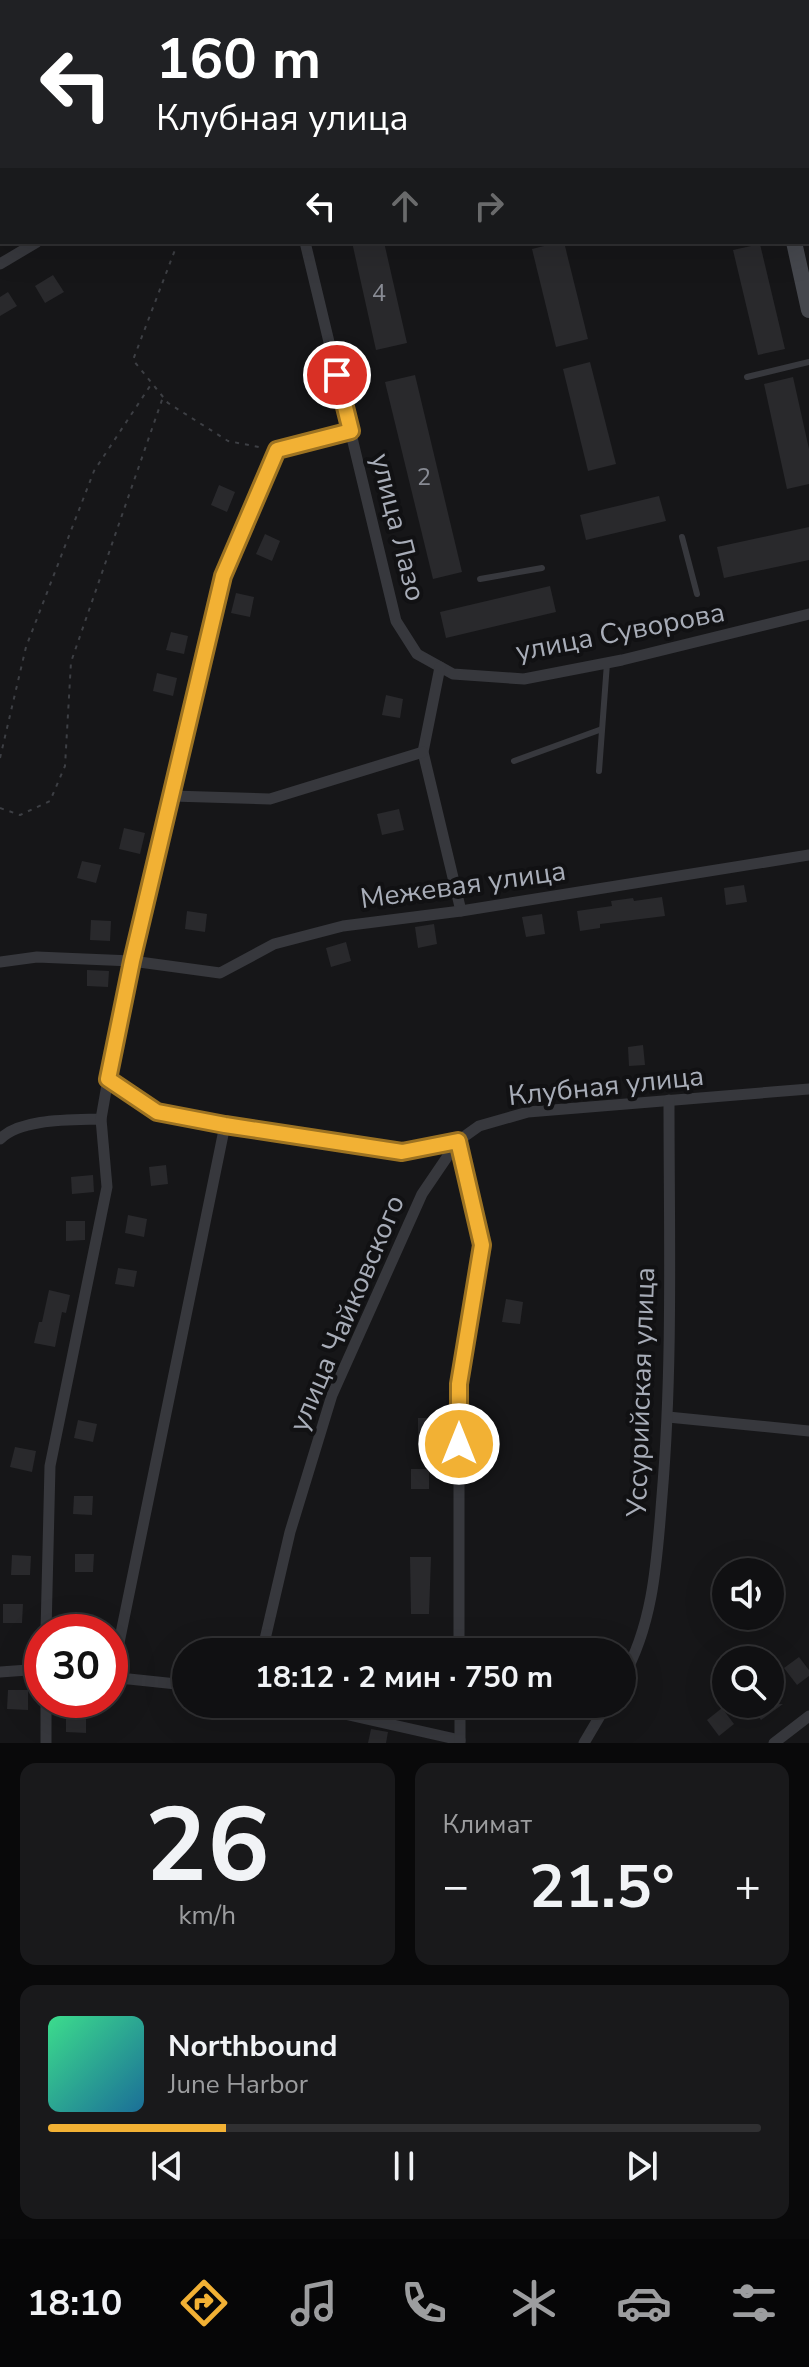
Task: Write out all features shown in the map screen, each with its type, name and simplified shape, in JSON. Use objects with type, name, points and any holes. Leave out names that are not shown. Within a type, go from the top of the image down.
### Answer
[{"type":"main road","points":[[794,244],[809,310]]},
{"type":"street","points":[[0,264],[34,244]]},
{"type":"street","name":"улица Лазо","points":[[305,244],[396,621],[417,654],[440,667]]},
{"type":"street","points":[[46,1614],[50,1466],[107,1187],[101,1119],[132,961],[223,576],[277,450],[351,431]]},
{"type":"street","name":"улица Суворова","points":[[440,667],[453,674],[524,679],[607,663],[809,614]]},
{"type":"street","points":[[440,667],[423,752],[461,911]]},
{"type":"street","points":[[172,796],[270,799],[423,752]]},
{"type":"street","name":"Межевая улица","points":[[132,961],[220,973],[274,944],[343,926],[461,911],[809,855]]},
{"type":"street","points":[[0,962],[37,957],[132,961]]},
{"type":"street","name":"Клубная улица","points":[[108,1079],[157,1112],[402,1152],[458,1141],[479,1126],[528,1112],[809,1089]]},
{"type":"street","name":"Уссурийская улица","points":[[636,1651],[655,1585],[668,1417],[669,1100]]},
{"type":"street","points":[[0,1139],[7,1132],[49,1121],[101,1119]]},
{"type":"street","points":[[124,1614],[225,1125]]},
{"type":"street","points":[[458,1141],[482,1245],[459,1384],[459,1638]]},
{"type":"street","name":"улица Чайковского","points":[[265,1638],[290,1532],[332,1395],[422,1194],[458,1141]]},
{"type":"street","points":[[668,1417],[809,1431]]},
{"type":"street","points":[[0,1672],[24,1670]]},
{"type":"street","points":[[128,1679],[172,1684]]},
{"type":"street","points":[[774,1743],[809,1716]]},
{"type":"street","points":[[46,1718],[46,1743]]},
{"type":"street","points":[[359,1718],[460,1742],[460,1718]]},
{"type":"street","points":[[584,1743],[599,1718]]},
{"type":"lane","points":[[747,377],[809,362]]},
{"type":"lane","points":[[682,537],[697,594]]},
{"type":"lane","points":[[480,579],[542,568]]},
{"type":"lane","points":[[599,771],[607,663]]},
{"type":"lane","points":[[514,761],[602,729]]},
{"type":"path","points":[[177,244],[133,360],[168,403],[228,441],[277,450]]},
{"type":"path","points":[[0,758],[26,647],[94,471],[152,383]]},
{"type":"path","points":[[0,808],[20,815],[50,801],[65,766],[71,662],[163,397]]},
{"type":"building","points":[[352,244],[384,244],[407,343],[376,350]]},
{"type":"building","points":[[564,244],[588,339],[556,347],[532,249]]},
{"type":"building","points":[[760,244],[785,349],[758,355],[733,250]]},
{"type":"building","points":[[53,275],[64,292],[45,303],[35,286]]},
{"type":"building","points":[[8,292],[17,306],[0,316],[0,297]]},
{"type":"building","points":[[590,362],[616,464],[588,471],[563,369]]},
{"type":"building","points":[[415,375],[462,572],[433,579],[385,382]]},
{"type":"building","points":[[793,377],[809,449],[809,484],[787,489],[764,384]]},
{"type":"building","points":[[219,485],[235,492],[227,512],[211,505]]},
{"type":"building","points":[[659,496],[666,521],[586,540],[580,515]]},
{"type":"building","points":[[809,527],[809,560],[724,578],[717,547]]},
{"type":"building","points":[[265,534],[280,541],[272,561],[256,554]]},
{"type":"building","points":[[550,586],[556,612],[446,638],[440,612]]},
{"type":"building","points":[[236,593],[254,597],[250,617],[231,613]]},
{"type":"building","points":[[171,632],[188,636],[184,654],[166,650]]},
{"type":"building","points":[[157,673],[177,678],[173,696],[153,691]]},
{"type":"building","points":[[386,695],[403,699],[400,718],[382,715]]},
{"type":"building","points":[[399,809],[404,830],[382,835],[377,814]]},
{"type":"building","points":[[124,828],[145,833],[140,854],[119,849]]},
{"type":"building","points":[[82,861],[101,865],[96,883],[77,878]]},
{"type":"building","points":[[744,885],[747,902],[726,905],[724,888]]},
{"type":"building","points":[[662,897],[665,916],[600,924],[600,928],[580,931],[577,911],[612,906],[611,901]]},
{"type":"building","points":[[187,911],[207,914],[205,932],[185,929]]},
{"type":"building","points":[[542,914],[545,934],[526,937],[522,917]]},
{"type":"building","points":[[91,920],[111,921],[110,941],[90,940]]},
{"type":"building","points":[[434,924],[437,944],[418,948],[415,927]]},
{"type":"building","points":[[346,942],[351,961],[331,967],[326,948]]},
{"type":"building","points":[[87,970],[109,971],[108,987],[87,986]]},
{"type":"building","points":[[643,1045],[645,1065],[629,1066],[628,1047]]},
{"type":"building","points":[[166,1165],[168,1184],[151,1186],[149,1167]]},
{"type":"building","points":[[93,1175],[94,1192],[72,1194],[71,1177]]},
{"type":"building","points":[[128,1215],[147,1219],[144,1237],[125,1233]]},
{"type":"building","points":[[66,1221],[85,1221],[85,1240],[66,1241]]},
{"type":"building","points":[[118,1268],[137,1271],[134,1287],[115,1284]]},
{"type":"building","points":[[49,1290],[70,1295],[66,1313],[62,1312],[55,1347],[34,1343]]},
{"type":"building","points":[[506,1299],[523,1302],[520,1324],[502,1322]]},
{"type":"building","points":[[418,1418],[435,1418],[435,1440],[418,1440]]},
{"type":"building","points":[[78,1420],[97,1424],[93,1442],[74,1438]]},
{"type":"building","points":[[15,1447],[36,1451],[32,1472],[10,1467]]},
{"type":"building","points":[[411,1469],[429,1469],[429,1489],[411,1489]]},
{"type":"building","points":[[74,1496],[93,1496],[92,1515],[73,1514]]},
{"type":"building","points":[[75,1554],[94,1554],[93,1572],[75,1572]]},
{"type":"building","points":[[12,1555],[31,1556],[30,1575],[11,1575]]},
{"type":"building","points":[[410,1557],[431,1557],[429,1614],[411,1614]]},
{"type":"building","points":[[3,1604],[23,1604],[22,1623],[3,1623]]},
{"type":"building","points":[[799,1657],[809,1670],[809,1676],[797,1685],[784,1668]]},
{"type":"building","points":[[8,1690],[24,1690],[24,1710],[7,1709]]},
{"type":"building","points":[[712,1716],[730,1718],[734,1724],[719,1736],[707,1720]]},
{"type":"building","points":[[66,1718],[86,1718],[86,1733],[66,1732]]},
{"type":"building","points":[[371,1729],[388,1732],[386,1743],[368,1743]]},
{"type":"route","points":[[337,375],[351,431],[277,450],[223,576],[132,961],[108,1079],[157,1112],[225,1125],[402,1152],[458,1141],[482,1245],[459,1384],[459,1444]]}]
